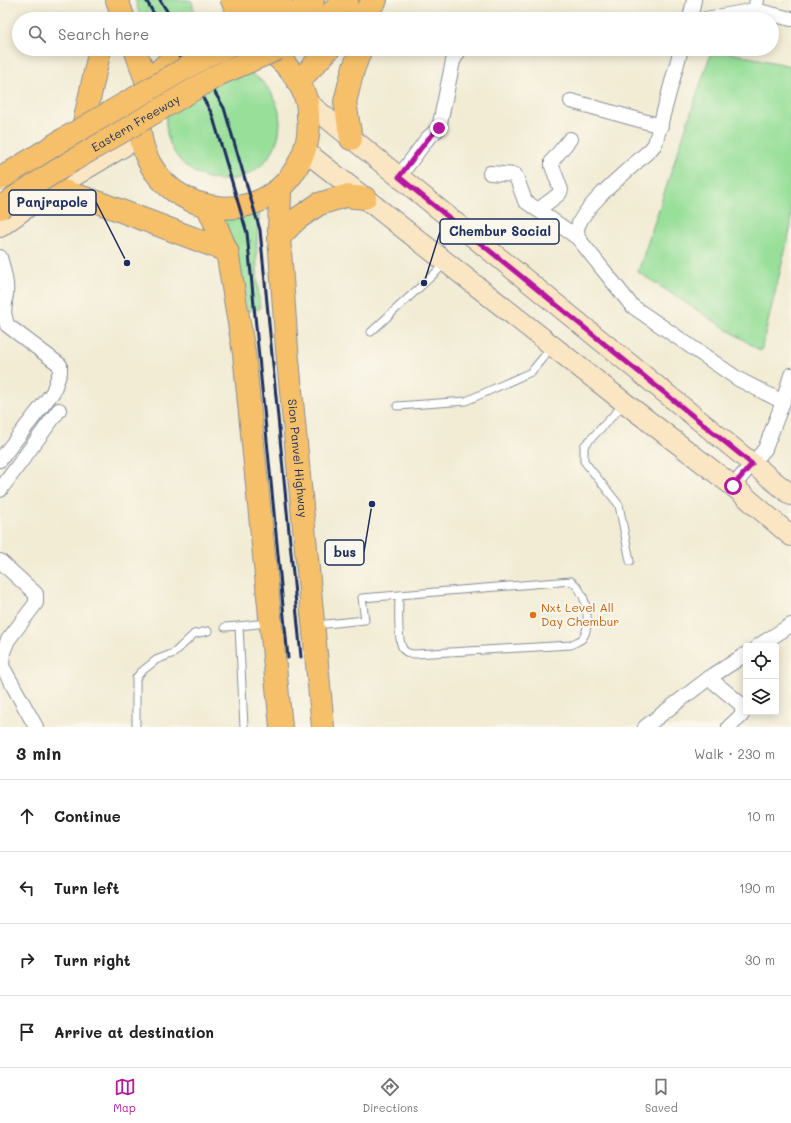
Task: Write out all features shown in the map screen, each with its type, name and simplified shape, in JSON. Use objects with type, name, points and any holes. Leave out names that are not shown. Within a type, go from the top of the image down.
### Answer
[{"type":"highway","points":[[107,12],[110,0]]},
{"type":"highway","points":[[117,0],[121,12]]},
{"type":"highway","points":[[232,0],[239,12]]},
{"type":"highway","points":[[245,0],[284,11],[313,0]]},
{"type":"highway","points":[[332,12],[347,0]]},
{"type":"highway","points":[[365,12],[376,0]]},
{"type":"highway","points":[[377,12],[381,0]]},
{"type":"highway","points":[[84,123],[98,56]]},
{"type":"highway","points":[[138,56],[147,82]]},
{"type":"highway","points":[[175,56],[147,82],[138,109],[143,148],[153,169],[167,186],[186,199],[208,207],[226,209],[246,206],[264,199],[280,189],[295,172],[305,151],[310,127],[307,102],[298,82],[285,64],[274,56]]},
{"type":"highway","name":"Eastern Freeway","points":[[0,180],[64,139],[207,56]]},
{"type":"highway","name":"Eastern Freeway","points":[[0,208],[72,161],[220,74],[262,56]]},
{"type":"highway","points":[[298,82],[322,56]]},
{"type":"highway","points":[[352,139],[345,102],[353,70],[358,56]]},
{"type":"highway","points":[[54,188],[100,203],[227,251]]},
{"type":"highway","name":"Sion Panvel Highway","points":[[280,189],[278,237],[323,727]]},
{"type":"highway","points":[[278,237],[297,219],[319,204],[345,196],[365,198]]},
{"type":"highway","points":[[208,207],[227,251],[244,353],[281,727]]},
{"type":"main road","points":[[307,102],[791,495]]},
{"type":"main road","points":[[0,174],[49,140],[84,123],[138,109]]},
{"type":"main road","points":[[0,227],[54,188],[141,136]]},
{"type":"main road","points":[[305,151],[625,403],[733,486],[791,536]]},
{"type":"street","points":[[691,12],[694,0]]},
{"type":"street","points":[[731,12],[756,5],[774,12]]},
{"type":"street","points":[[779,14],[791,19]]},
{"type":"street","points":[[399,177],[428,139],[439,128],[453,61],[456,56]]},
{"type":"street","points":[[578,238],[577,227],[583,216],[601,195],[655,144],[679,56]]},
{"type":"street","points":[[571,101],[661,126]]},
{"type":"street","points":[[538,210],[559,194],[561,190],[552,166],[552,161],[570,139]]},
{"type":"street","points":[[490,173],[515,175],[525,201],[578,238],[632,306],[738,379],[783,402]]},
{"type":"street","points":[[0,257],[6,290],[2,307],[4,313],[3,329],[60,365],[60,372],[53,392],[0,460]]},
{"type":"street","points":[[733,486],[765,449],[790,379]]},
{"type":"street","points":[[0,490],[59,410]]},
{"type":"street","points":[[0,561],[36,594],[36,603],[8,640],[3,652],[2,666],[36,727]]},
{"type":"street","points":[[763,643],[791,625]]},
{"type":"street","points":[[645,727],[709,678],[743,656]]},
{"type":"street","points":[[709,678],[742,705],[742,715],[729,727]]},
{"type":"lane","points":[[371,332],[447,262]]},
{"type":"lane","points":[[397,406],[466,401],[531,372],[553,346]]},
{"type":"lane","points":[[625,403],[584,446],[584,461],[619,505],[630,561]]},
{"type":"lane","points":[[313,625],[365,620],[362,598],[399,595],[572,581],[581,591],[584,599],[587,615],[587,629],[582,639],[571,645],[415,654],[408,653],[402,648],[400,637],[399,595]]},
{"type":"lane","points":[[225,627],[270,623]]},
{"type":"lane","points":[[239,626],[244,727]]},
{"type":"lane","points":[[136,727],[136,678],[156,660],[174,653],[194,634],[208,631]]},
{"type":"green space","points":[[135,0],[190,0],[194,12],[139,12]]},
{"type":"green space","points":[[710,56],[745,56],[791,66],[791,226],[761,351],[638,272]]},
{"type":"green space","points":[[223,66],[234,67],[245,71],[255,76],[263,83],[270,91],[275,101],[279,112],[279,134],[275,145],[270,155],[263,163],[255,170],[245,175],[234,179],[223,180],[212,179],[201,175],[191,170],[183,163],[176,155],[171,145],[167,134],[166,123],[167,112],[171,101],[176,91],[183,83],[191,76],[201,71],[212,67]]},
{"type":"green space","points":[[260,209],[257,235],[257,259],[260,309],[248,311],[215,213]]},
{"type":"railway","points":[[146,0],[153,12]]},
{"type":"railway","points":[[160,0],[168,12]]},
{"type":"railway","points":[[179,56],[212,114],[247,233],[288,658]]},
{"type":"railway","points":[[193,56],[224,108],[260,230],[301,657]]},
{"type":"place","name":"Panjrapole","points":[[127,263]]},
{"type":"place","name":"Chembur Social","points":[[424,283]]},
{"type":"place","name":"bus","points":[[372,504]]},
{"type":"place","name":"Nxt Level All Day Chembur","points":[[533,615]]},
{"type":"route","points":[[439,128],[428,139],[399,177],[752,464],[733,486]]}]
